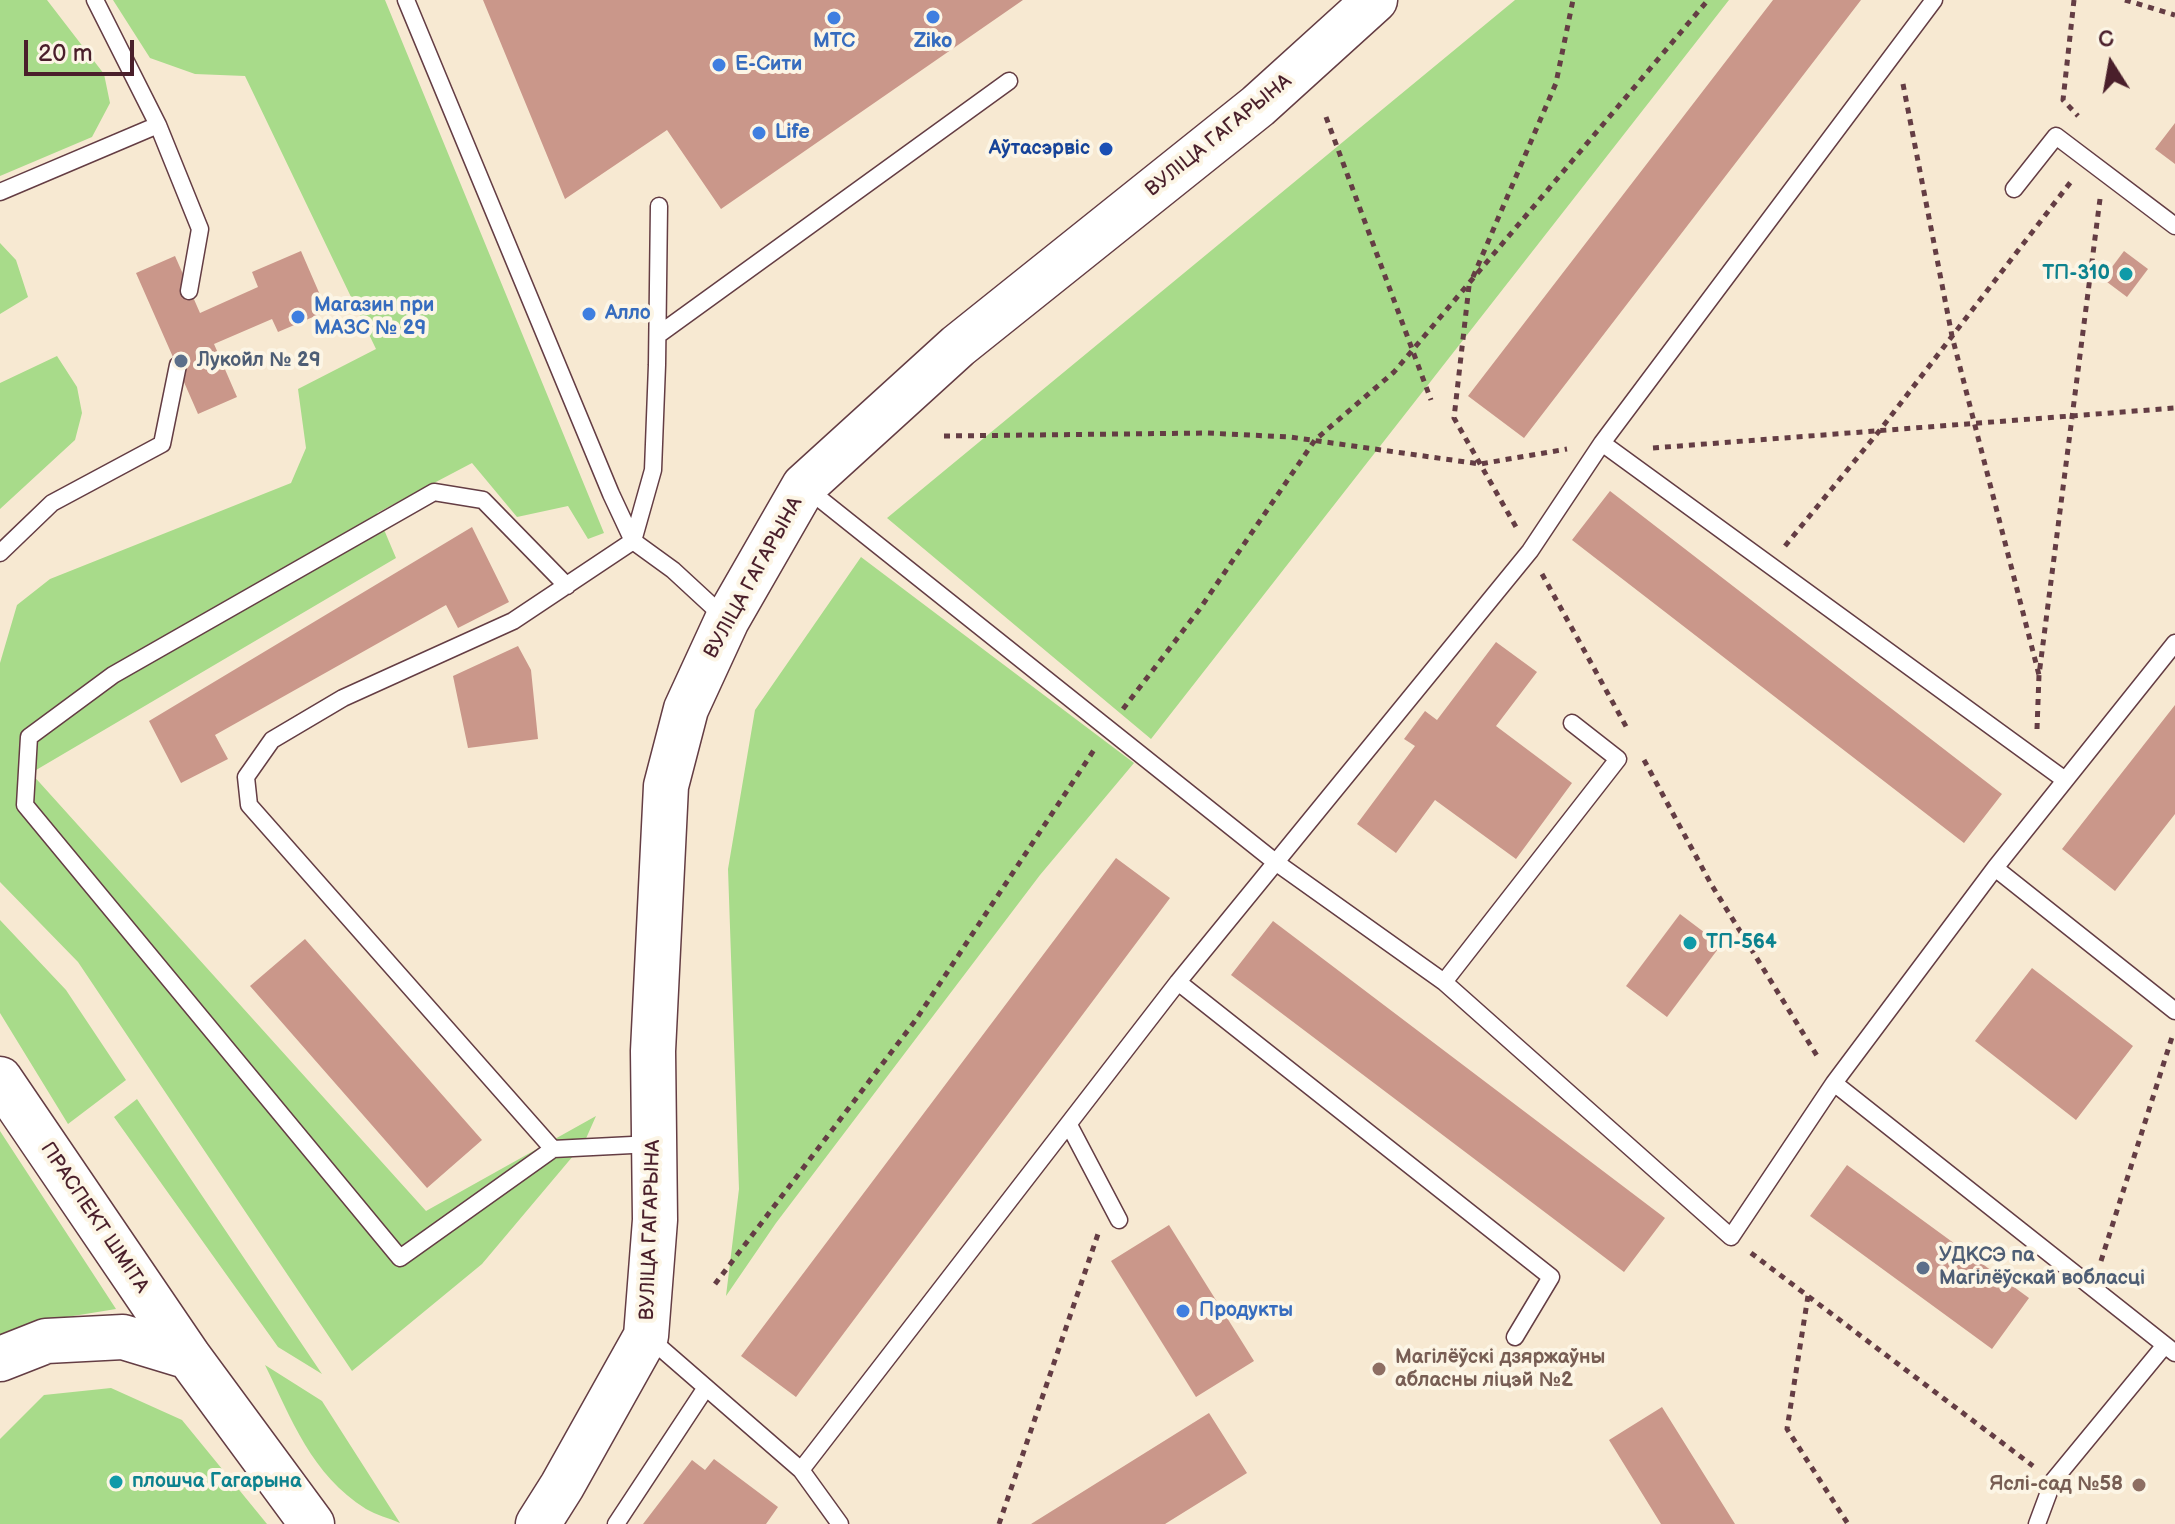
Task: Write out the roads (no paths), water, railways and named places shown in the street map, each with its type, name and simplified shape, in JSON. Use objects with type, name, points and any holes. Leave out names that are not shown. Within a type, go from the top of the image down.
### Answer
[{"type":"main road","name":"ВУЛІЦА ГАГАРЫНА","points":[[538,1524],[646,1336],[655,1220],[653,1051],[666,786],[686,709],[727,620],[804,486],[958,346],[1258,106],[1375,0]]},
{"type":"main road","name":"ПРАСПЕКТ ШМІТА","points":[[0,1079],[189,1357],[312,1524]]},
{"type":"main road","points":[[0,1359],[46,1341],[123,1337],[189,1357]]},
{"type":"main road","points":[[510,1524],[562,1486]]},
{"type":"lane","points":[[95,0],[158,125],[200,229],[189,291]]},
{"type":"lane","points":[[406,0],[633,541],[673,570],[727,620]]},
{"type":"lane","points":[[801,1470],[1178,982],[1530,551],[1602,443],[1934,0]]},
{"type":"lane","points":[[658,335],[1009,81]]},
{"type":"lane","points":[[0,192],[158,125]]},
{"type":"lane","points":[[2014,189],[2056,136],[2175,226]]},
{"type":"lane","points":[[553,1149],[249,805],[246,777],[272,740],[343,698],[513,621],[633,541],[653,470],[659,206]]},
{"type":"lane","points":[[0,553],[52,503],[162,444],[178,365]]},
{"type":"lane","points":[[1602,443],[2065,780]]},
{"type":"lane","points":[[804,486],[1274,861],[1444,982],[1731,1237],[1834,1083],[1995,868],[2175,643]]},
{"type":"lane","points":[[567,586],[483,500],[434,492],[113,675],[29,737],[25,805],[400,1258],[553,1149],[655,1144]]},
{"type":"lane","points":[[1444,982],[1618,759],[1572,723]]},
{"type":"lane","points":[[1995,868],[2175,1011]]},
{"type":"lane","points":[[1178,982],[1551,1277],[1515,1337]]},
{"type":"lane","points":[[1834,1083],[2170,1349],[2053,1481],[2037,1524]]},
{"type":"lane","points":[[1069,1125],[1119,1220]]},
{"type":"lane","points":[[646,1336],[801,1470],[840,1524]]},
{"type":"lane","points":[[616,1524],[705,1389]]},
{"type":"place","name":"Ziko","points":[[933,17]]},
{"type":"place","name":"МТС","points":[[834,18]]},
{"type":"place","name":"Е-Сити","points":[[719,65]]},
{"type":"place","name":"Life","points":[[759,133]]},
{"type":"place","name":"Аўтасэрвіс","points":[[1106,149]]},
{"type":"place","name":"ТП-310","points":[[2126,274]]},
{"type":"place","name":"Алло","points":[[589,314]]},
{"type":"place","name":"Магазин при МАЗС № 29","points":[[298,317]]},
{"type":"place","name":"Лукойл № 29","points":[[181,361]]},
{"type":"place","name":"ТП-564","points":[[1690,943]]},
{"type":"place","name":"УДКСЭ па Магілёўскай вобласці","points":[[1923,1268]]},
{"type":"place","name":"Продукты","points":[[1183,1311]]},
{"type":"place","name":"Магілёўскі дзяржаўны абласны ліцэй №2","points":[[1379,1369]]},
{"type":"place","name":"плошча Гагарына","points":[[116,1482]]},
{"type":"place","name":"Яслі-сад №58","points":[[2139,1485]]}]
